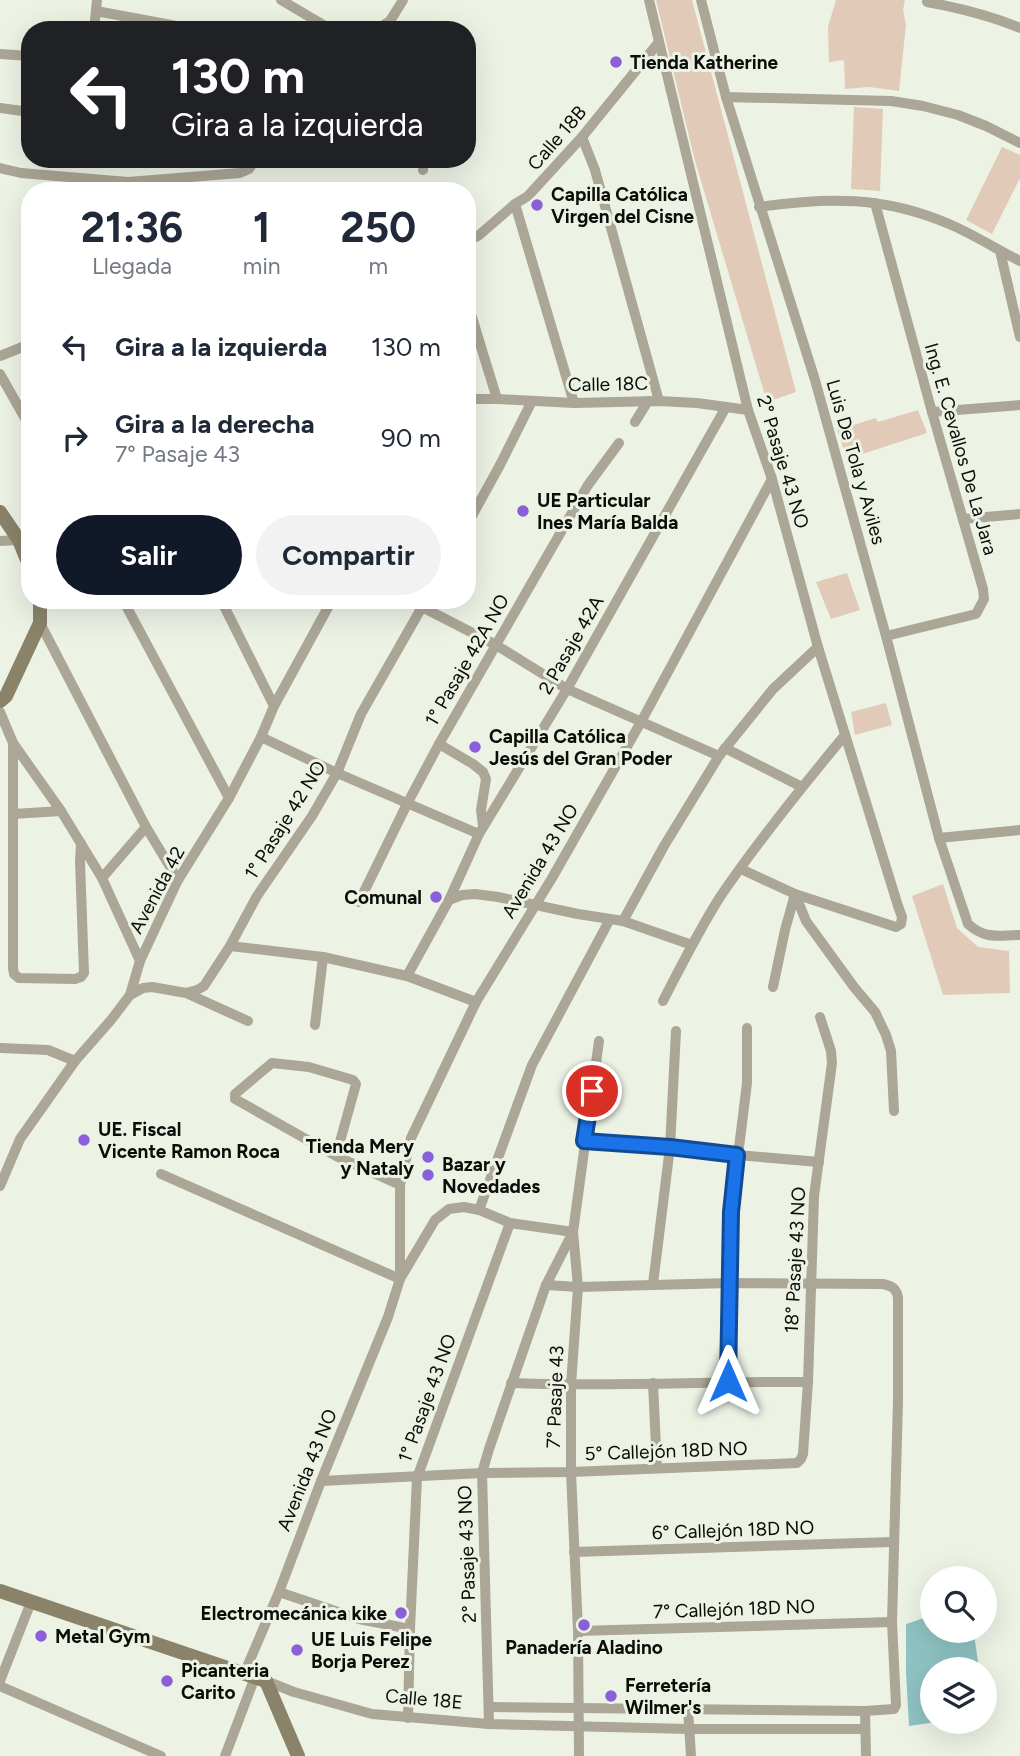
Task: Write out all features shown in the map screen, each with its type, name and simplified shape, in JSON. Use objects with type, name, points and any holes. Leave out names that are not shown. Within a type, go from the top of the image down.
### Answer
[{"type":"street","points":[[281,0],[317,21]]},
{"type":"street","points":[[390,21],[403,0]]},
{"type":"street","name":"2° Pasaje 43 NO","points":[[649,0],[748,410],[772,479],[818,647],[902,917],[901,924],[897,927],[795,894]]},
{"type":"street","name":"Luis De Tola y Aviles","points":[[701,0],[726,97],[814,380],[939,838],[968,924],[977,932],[990,936],[1020,935]]},
{"type":"street","points":[[927,2],[971,10],[1020,28]]},
{"type":"street","points":[[96,5],[161,21]]},
{"type":"street","name":"Calle 18B","points":[[476,237],[515,204],[528,197],[582,137],[659,42]]},
{"type":"street","points":[[0,54],[21,55]]},
{"type":"street","points":[[726,97],[891,101],[923,106],[958,115],[1020,143]]},
{"type":"street","points":[[0,108],[21,111]]},
{"type":"street","points":[[582,137],[595,170],[653,401],[635,422]]},
{"type":"street","points":[[0,168],[21,173],[128,182],[240,173],[250,168]]},
{"type":"street","points":[[759,207],[837,200],[875,203],[919,212],[950,224],[1020,261]]},
{"type":"street","name":"Ing. E. Cevallos De La Jara","points":[[875,203],[984,599],[976,614],[886,636]]},
{"type":"street","points":[[515,204],[574,403]]},
{"type":"street","points":[[1000,251],[1020,337]]},
{"type":"street","points":[[476,330],[497,399]]},
{"type":"street","points":[[0,355],[21,347]]},
{"type":"street","points":[[0,373],[21,411]]},
{"type":"street","name":"Calle 18C","points":[[476,399],[574,403],[653,401],[748,410]]},
{"type":"street","points":[[476,509],[532,401]]},
{"type":"street","points":[[932,412],[1020,405]]},
{"type":"street","name":"2 Pasaje 42A","points":[[407,976],[449,900],[481,830],[566,689],[726,407]]},
{"type":"street","name":"1° Pasaje 42A NO","points":[[359,902],[439,744],[588,485],[619,443]]},
{"type":"street","name":"Avenida 43 NO","points":[[400,1279],[400,1185],[411,1138],[477,1003],[641,722],[772,479]]},
{"type":"street","points":[[0,512],[21,545]]},
{"type":"street","points":[[962,519],[1020,514]]},
{"type":"street","points":[[0,541],[19,540]]},
{"type":"street","points":[[0,701],[6,696],[40,623],[40,609]]},
{"type":"street","points":[[128,609],[229,798]]},
{"type":"street","points":[[229,609],[274,706]]},
{"type":"street","name":"Avenida 42","points":[[0,1186],[20,1139],[75,1060],[130,995],[140,961],[178,880],[229,798],[274,706],[327,609]]},
{"type":"street","name":"1° Pasaje 42 NO","points":[[186,993],[204,986],[230,946],[257,896],[312,816],[337,773],[361,714],[421,609]]},
{"type":"street","points":[[433,609],[566,689],[802,787]]},
{"type":"street","points":[[40,623],[146,827],[178,880]]},
{"type":"street","points":[[623,921],[664,846],[722,752],[773,689],[818,647]]},
{"type":"street","points":[[0,712],[13,743],[61,811],[102,878],[140,961]]},
{"type":"street","points":[[663,1001],[719,899],[802,787],[845,735]]},
{"type":"street","points":[[261,737],[407,804],[481,830],[486,779],[473,764],[439,744]]},
{"type":"street","points":[[13,743],[13,968],[19,978],[75,979],[84,973],[81,843]]},
{"type":"street","points":[[13,814],[61,811]]},
{"type":"street","points":[[102,878],[146,827]]},
{"type":"street","points":[[939,838],[1020,830]]},
{"type":"street","points":[[741,869],[795,894],[806,921],[853,987],[875,1012],[891,1051],[894,1111]]},
{"type":"street","points":[[449,900],[475,894],[498,897],[578,915],[623,921],[692,945]]},
{"type":"street","points":[[773,987],[795,894]]},
{"type":"street","points":[[479,1210],[532,1065],[610,919]]},
{"type":"street","points":[[230,946],[323,957],[407,976],[477,1003]]},
{"type":"street","points":[[315,1025],[323,957]]},
{"type":"street","points":[[130,995],[143,988],[152,987],[186,993],[248,1021]]},
{"type":"street","name":"18° Pasaje 43 NO","points":[[801,1459],[808,1382],[814,1196],[832,1063],[820,1017]]},
{"type":"street","points":[[728,1381],[731,1212],[747,1083],[747,1028]]},
{"type":"street","points":[[653,1284],[670,1147],[676,1031]]},
{"type":"street","name":"7° Pasaje 43","points":[[579,1756],[578,1631],[571,1472],[571,1385],[578,1287],[573,1232],[599,1041]]},
{"type":"street","points":[[0,1048],[48,1050],[75,1060]]},
{"type":"street","points":[[336,1156],[356,1084],[353,1080],[309,1068],[272,1063],[235,1094],[235,1099],[336,1156],[400,1185]]},
{"type":"street","points":[[584,1141],[819,1162]]},
{"type":"street","points":[[161,1174],[400,1279]]},
{"type":"street","name":"Avenida 43 NO","points":[[225,1756],[255,1677],[279,1592],[388,1317],[400,1279],[435,1220],[449,1209],[464,1207],[510,1223],[573,1232]]},
{"type":"street","name":"1° Pasaje 43 NO","points":[[408,1718],[417,1478],[510,1223]]},
{"type":"street","name":"2° Pasaje 43 NO","points":[[489,1724],[482,1473],[546,1285],[573,1232]]},
{"type":"street","points":[[546,1285],[883,1284],[896,1290],[898,1349],[892,1622],[896,1705],[894,1709],[865,1711],[866,1756]]},
{"type":"street","points":[[511,1383],[571,1385],[808,1382]]},
{"type":"street","points":[[653,1383],[657,1468]]},
{"type":"street","name":"5° Callejón 18D NO","points":[[321,1481],[797,1463],[801,1459]]},
{"type":"street","name":"6° Callejón 18D NO","points":[[574,1552],[893,1542]]},
{"type":"street","name":"Calle 18E","points":[[0,1591],[294,1692],[372,1714],[579,1728],[865,1728]]},
{"type":"street","points":[[279,1592],[359,1619],[410,1629]]},
{"type":"street","points":[[31,1602],[0,1683],[160,1756]]},
{"type":"street","name":"7° Callejón 18D NO","points":[[578,1631],[892,1622]]},
{"type":"street","points":[[255,1677],[298,1756]]},
{"type":"street","name":"Calle 18E","points":[[489,1707],[865,1711]]},
{"type":"street","points":[[688,1710],[691,1756]]},
{"type":"shaded area","points":[[656,0],[692,0],[796,392],[767,402],[695,161]]},
{"type":"shaded area","points":[[836,0],[905,0],[903,10],[906,25],[899,91],[869,87],[845,89],[844,60],[829,62],[828,27]]},
{"type":"shaded area","points":[[854,107],[883,109],[880,191],[851,189]]},
{"type":"shaded area","points":[[1002,147],[1020,155],[1020,178],[992,234],[966,220]]},
{"type":"shaded area","points":[[918,410],[927,433],[847,459],[837,430],[876,418],[878,422]]},
{"type":"shaded area","points":[[847,573],[860,610],[831,619],[816,582]]},
{"type":"shaded area","points":[[886,703],[892,725],[855,735],[851,712]]},
{"type":"shaded area","points":[[943,884],[957,928],[978,947],[1009,951],[1010,993],[943,995],[912,896]]},
{"type":"water","points":[[920,1619],[920,1643],[975,1643],[977,1657],[920,1657],[920,1724],[909,1726],[906,1672],[906,1624]]},
{"type":"place","name":"Tienda Katherine","points":[[616,62]]},
{"type":"place","name":"Capilla Católica Virgen del Cisne","points":[[537,205]]},
{"type":"place","name":"UE Particular Ines María Balda","points":[[523,511]]},
{"type":"place","name":"Capilla Católica Jesús del Gran Poder","points":[[475,747]]},
{"type":"place","name":"Comunal","points":[[436,897]]},
{"type":"place","name":"UE. Fiscal Vicente Ramon Roca","points":[[84,1140]]},
{"type":"place","name":"Tienda Mery y Nataly","points":[[428,1157]]},
{"type":"place","name":"Bazar y Novedades","points":[[428,1175]]},
{"type":"place","name":"Electromecánica kike","points":[[401,1613]]},
{"type":"place","name":"Panadería Aladino","points":[[584,1625]]},
{"type":"place","name":"Metal Gym","points":[[41,1636]]},
{"type":"place","name":"UE Luis Felipe Borja Perez","points":[[297,1650]]},
{"type":"place","name":"Picanteria Carito","points":[[167,1681]]},
{"type":"place","name":"Ferretería Wilmer's","points":[[611,1696]]},
{"type":"route","points":[[592,1091],[584,1141],[737,1155],[731,1212],[728,1381]]}]
